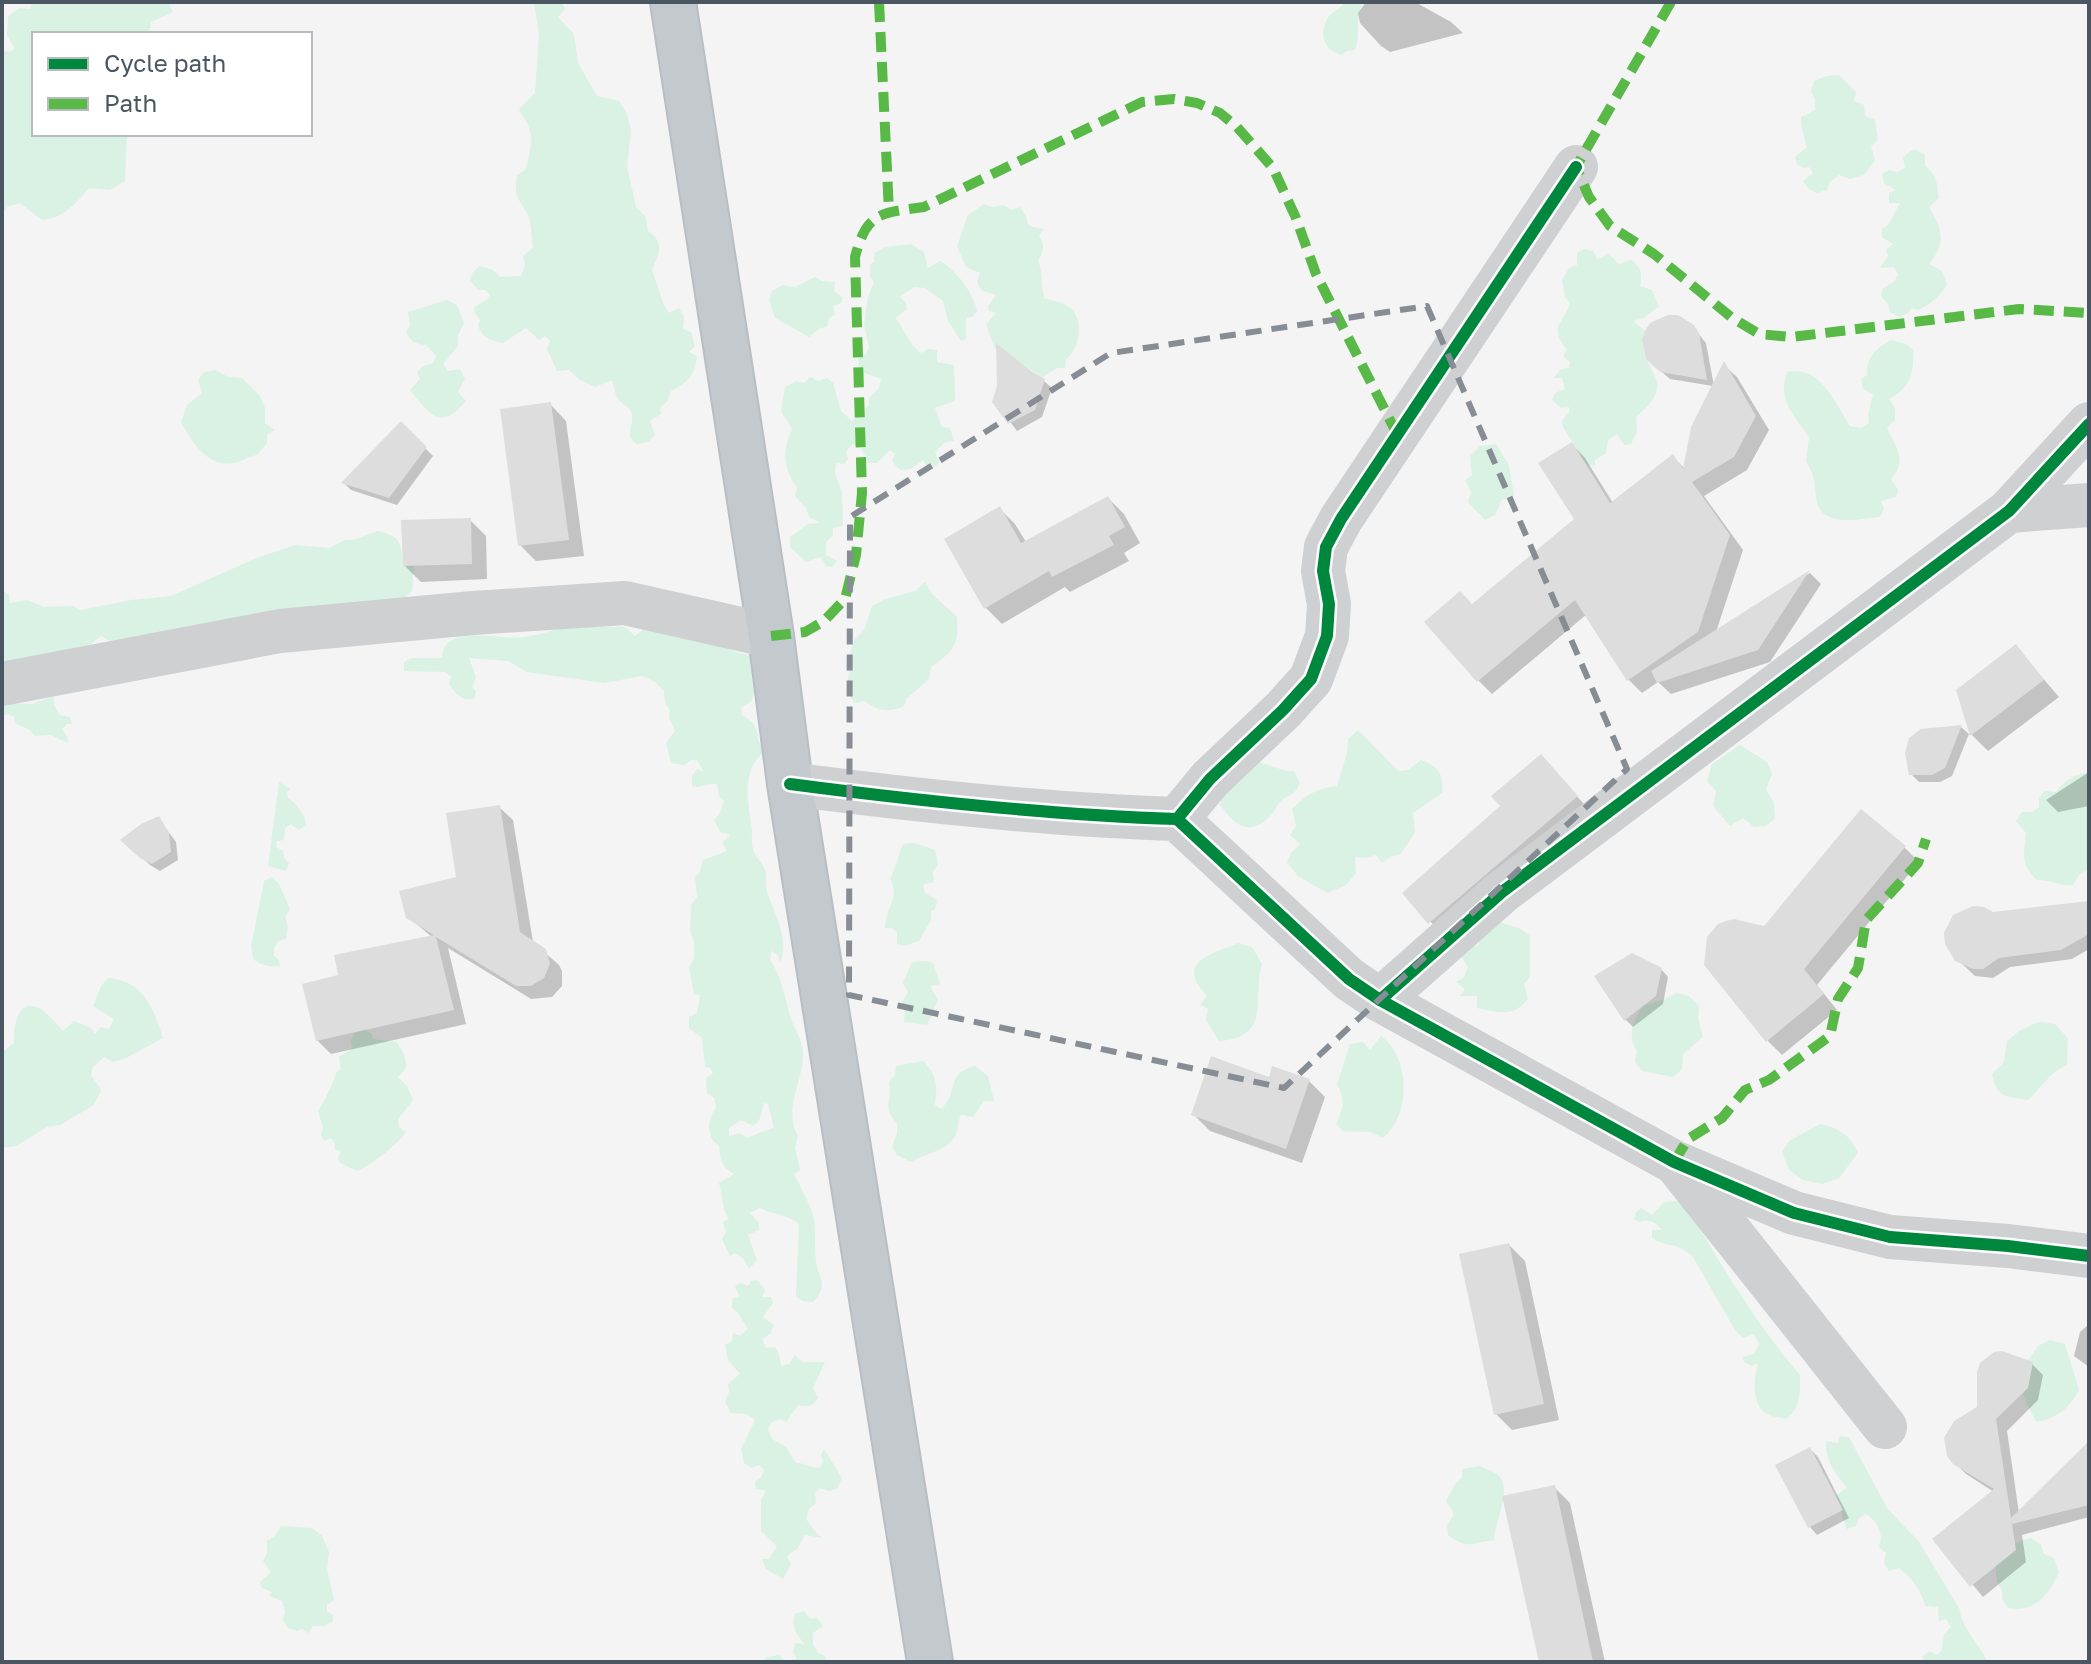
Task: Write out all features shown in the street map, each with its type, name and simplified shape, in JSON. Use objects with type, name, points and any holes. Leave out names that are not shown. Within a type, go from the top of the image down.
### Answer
[{"type":"highway","points":[[673,2],[771,636],[790,784],[930,1662]]},
{"type":"street","points":[[1177,819],[1210,779],[1311,679],[1327,636],[1329,604],[1323,571],[1326,547],[1341,519],[1576,167]]},
{"type":"street","points":[[1380,1000],[1502,892],[2009,511],[2089,424]]},
{"type":"street","points":[[2009,511],[2089,505]]},
{"type":"street","points":[[2,684],[280,631],[625,603],[771,636]]},
{"type":"street","points":[[790,784],[1009,810],[1177,819],[1349,979],[1380,1000],[1674,1162],[1794,1213],[1890,1237],[2089,1256]]},
{"type":"street","points":[[1674,1162],[1885,1427]]},
{"type":"highlighted area","points":[[1427,306],[1627,769],[1284,1088],[849,995],[850,517],[1111,353]]},
{"type":"green space","points":[[32,2],[174,2],[169,5],[173,12],[151,22],[149,32],[32,32],[32,136],[127,136],[125,181],[110,190],[89,188],[63,213],[42,220],[20,203],[7,207],[2,214],[2,50],[9,52],[15,49],[7,35],[8,17],[19,8],[30,9]]},
{"type":"green space","points":[[534,2],[561,2],[565,9],[558,17],[574,34],[578,63],[597,96],[619,101],[627,114],[631,130],[627,166],[636,207],[646,217],[648,231],[659,244],[652,270],[666,309],[669,313],[679,308],[684,317],[683,329],[691,332],[695,346],[689,352],[697,356],[692,374],[686,382],[671,391],[667,402],[660,408],[661,414],[650,421],[655,435],[648,442],[637,444],[631,438],[631,412],[618,398],[612,380],[595,387],[569,370],[557,371],[547,349],[550,341],[545,336],[539,340],[526,328],[503,343],[490,339],[482,333],[478,325],[480,320],[475,314],[474,307],[490,295],[486,290],[478,290],[470,280],[473,272],[479,266],[493,270],[500,277],[521,276],[525,265],[523,256],[533,248],[529,217],[516,188],[517,175],[525,170],[531,145],[529,127],[519,109],[535,93],[539,35]]},
{"type":"green space","points":[[1345,2],[1364,2],[1359,13],[1355,50],[1342,55],[1326,45],[1323,33],[1330,15]]},
{"type":"green space","points":[[1839,75],[1856,92],[1854,101],[1864,105],[1865,116],[1875,120],[1878,140],[1871,146],[1875,160],[1864,175],[1850,179],[1839,175],[1830,182],[1827,190],[1817,193],[1803,181],[1813,173],[1809,167],[1803,168],[1797,164],[1795,157],[1806,148],[1801,117],[1815,110],[1811,91],[1814,81]]},
{"type":"green space","points":[[1915,149],[1925,155],[1925,166],[1937,184],[1939,198],[1929,207],[1941,236],[1929,264],[1942,271],[1947,285],[1926,306],[1918,310],[1912,308],[1899,317],[1890,312],[1881,296],[1882,289],[1894,282],[1898,274],[1894,267],[1880,268],[1888,256],[1886,250],[1893,244],[1882,237],[1882,229],[1888,225],[1900,203],[1889,203],[1889,193],[1896,190],[1884,183],[1882,174],[1905,168],[1903,158]]},
{"type":"green space","points":[[984,204],[992,207],[1004,205],[1011,210],[1020,207],[1027,223],[1044,229],[1039,236],[1043,248],[1038,260],[1044,298],[1069,307],[1079,326],[1075,348],[1066,359],[1065,368],[1057,368],[1043,377],[995,349],[986,324],[996,313],[989,311],[988,306],[996,295],[981,290],[977,282],[980,273],[966,267],[957,246],[968,215]]},
{"type":"green space","points":[[911,244],[924,252],[928,268],[940,261],[958,276],[977,311],[966,318],[966,339],[961,341],[948,321],[943,301],[925,288],[914,287],[900,297],[907,309],[895,318],[921,353],[928,349],[937,350],[937,362],[954,365],[955,401],[935,408],[942,427],[950,428],[954,441],[944,443],[935,452],[939,463],[933,468],[923,460],[911,469],[900,470],[892,461],[895,454],[890,450],[877,463],[869,463],[861,448],[853,444],[846,451],[848,459],[844,464],[836,463],[835,473],[842,493],[843,526],[833,528],[833,535],[826,542],[826,555],[837,561],[832,567],[826,566],[821,557],[806,562],[790,547],[790,537],[808,524],[821,523],[809,517],[806,508],[795,496],[797,488],[787,466],[785,452],[792,429],[781,411],[785,387],[796,381],[804,383],[810,377],[818,381],[827,378],[833,383],[841,411],[852,421],[869,405],[869,398],[879,388],[881,379],[859,371],[858,359],[866,354],[869,347],[864,325],[868,297],[874,282],[870,276],[870,265],[874,262],[875,253],[885,247]]},
{"type":"green space","points":[[1584,249],[1593,251],[1597,259],[1608,253],[1619,264],[1631,260],[1640,272],[1640,286],[1652,290],[1659,306],[1644,318],[1633,321],[1645,331],[1643,345],[1657,383],[1656,392],[1636,417],[1637,432],[1631,444],[1624,445],[1617,434],[1608,440],[1606,453],[1595,460],[1595,466],[1587,465],[1563,427],[1562,420],[1569,413],[1569,407],[1561,408],[1552,400],[1555,393],[1565,389],[1562,378],[1554,378],[1561,369],[1569,368],[1570,362],[1563,356],[1567,350],[1558,336],[1559,326],[1570,304],[1565,297],[1562,280],[1569,268],[1577,265],[1577,253]]},
{"type":"green space","points":[[815,277],[835,282],[834,291],[843,298],[841,303],[833,306],[835,314],[829,319],[827,327],[820,328],[809,337],[775,318],[769,300],[772,291],[783,285],[795,287]]},
{"type":"green space","points":[[447,300],[457,305],[464,323],[458,335],[458,346],[443,364],[448,371],[460,369],[465,379],[458,392],[466,401],[449,416],[442,418],[430,413],[410,390],[420,379],[417,372],[433,363],[436,356],[426,345],[412,340],[406,332],[410,326],[408,312]]},
{"type":"green space","points":[[1891,340],[1906,344],[1913,350],[1910,379],[1902,390],[1889,399],[1895,408],[1895,420],[1887,428],[1900,460],[1891,479],[1898,490],[1896,497],[1881,501],[1884,509],[1880,517],[1832,518],[1819,507],[1813,475],[1806,462],[1809,437],[1793,414],[1784,391],[1787,372],[1799,371],[1818,380],[1833,397],[1850,426],[1861,428],[1869,423],[1873,394],[1863,389],[1861,379],[1867,375],[1873,354]]},
{"type":"green space","points":[[216,370],[226,376],[242,378],[260,396],[265,408],[265,423],[275,430],[267,435],[267,443],[257,455],[236,462],[215,461],[201,451],[181,422],[187,405],[202,393],[198,380],[204,372]]},
{"type":"green space","points":[[1496,444],[1509,465],[1514,496],[1502,500],[1495,515],[1485,520],[1468,502],[1471,492],[1465,480],[1472,475],[1470,456],[1480,446]]},
{"type":"green space","points":[[378,531],[391,535],[399,542],[403,566],[414,565],[412,591],[400,602],[292,618],[260,612],[115,644],[101,636],[91,644],[2,670],[2,590],[9,594],[10,603],[27,600],[44,607],[73,606],[81,610],[171,596],[259,557],[296,545],[329,548]]},
{"type":"green space","points":[[925,582],[932,594],[957,617],[956,641],[945,656],[931,667],[929,679],[907,698],[903,707],[883,710],[865,701],[854,703],[847,690],[851,649],[864,630],[872,606],[915,591]]},
{"type":"green space","points":[[568,626],[625,627],[635,636],[644,629],[725,647],[755,659],[761,695],[754,693],[751,702],[741,707],[742,715],[754,725],[762,754],[748,780],[748,800],[752,844],[765,870],[767,892],[782,938],[783,955],[780,962],[777,954],[771,951],[770,960],[780,978],[803,1051],[792,1116],[798,1136],[795,1147],[800,1170],[794,1174],[814,1221],[816,1260],[822,1286],[813,1302],[802,1301],[796,1296],[799,1224],[795,1221],[760,1208],[750,1213],[759,1223],[759,1230],[748,1235],[757,1260],[749,1269],[743,1258],[735,1253],[730,1256],[722,1239],[726,1232],[723,1222],[729,1219],[719,1183],[734,1174],[724,1166],[719,1146],[710,1133],[711,1117],[716,1107],[714,1098],[707,1093],[706,1078],[713,1073],[705,1067],[702,1038],[689,1028],[689,1017],[697,1013],[700,995],[694,994],[689,968],[694,958],[690,930],[691,905],[697,897],[695,877],[703,860],[727,851],[722,843],[730,835],[720,832],[714,820],[724,801],[719,796],[717,784],[692,786],[692,776],[697,769],[704,772],[697,760],[684,765],[671,763],[666,743],[675,731],[669,718],[670,710],[665,704],[664,691],[642,676],[604,683],[527,672],[508,661],[469,658],[476,677],[472,687],[476,691],[474,699],[469,699],[457,694],[449,684],[451,677],[445,672],[404,671],[404,662],[411,658],[442,658],[445,647],[452,640],[462,637],[525,637]],"holes":[[[764,1103],[768,1104],[774,1127],[747,1138],[740,1133],[729,1136],[729,1128],[741,1120],[753,1126],[759,1121]]]},
{"type":"green space","points":[[54,696],[54,705],[60,715],[70,717],[72,724],[62,729],[68,743],[50,735],[35,736],[30,730],[16,724],[14,717],[8,714],[2,716],[2,703],[32,704]]},
{"type":"green space","points":[[1358,730],[1398,771],[1408,770],[1421,760],[1432,765],[1441,776],[1442,793],[1413,813],[1415,832],[1400,855],[1382,863],[1376,855],[1355,857],[1356,873],[1346,885],[1327,893],[1298,876],[1287,862],[1300,844],[1290,835],[1296,826],[1292,809],[1312,793],[1337,786],[1348,739]]},
{"type":"green space","points":[[1740,745],[1767,762],[1772,774],[1766,789],[1774,803],[1775,818],[1766,826],[1754,827],[1743,818],[1730,826],[1713,806],[1716,791],[1707,781],[1712,764]]},
{"type":"green space","points":[[1254,760],[1294,771],[1300,783],[1295,792],[1281,801],[1263,822],[1249,827],[1236,823],[1220,804],[1224,793]]},
{"type":"green space","points":[[2089,773],[2089,869],[2079,875],[2073,885],[2037,880],[2026,864],[2026,833],[2016,821],[2022,812],[2032,812],[2039,807],[2039,798],[2045,791],[2056,792],[2070,778]]},
{"type":"green space","points":[[279,782],[290,789],[288,798],[300,809],[306,824],[299,830],[291,824],[285,828],[284,840],[277,841],[276,847],[283,851],[289,863],[286,871],[268,866]]},
{"type":"green space","points":[[914,843],[935,850],[938,864],[933,872],[934,882],[923,885],[925,893],[937,900],[935,909],[931,911],[931,920],[919,941],[904,946],[897,944],[897,932],[885,928],[894,892],[890,879],[903,844]]},
{"type":"green space","points":[[272,877],[279,884],[290,909],[285,917],[288,927],[286,939],[278,941],[274,948],[274,956],[280,966],[263,965],[253,959],[251,946],[264,881]]},
{"type":"green space","points":[[1494,920],[1521,929],[1530,936],[1530,977],[1524,984],[1528,999],[1511,1011],[1477,1008],[1477,996],[1460,996],[1465,989],[1456,982],[1464,977],[1468,967],[1459,953],[1479,945],[1480,934]]},
{"type":"green space","points":[[1238,943],[1252,947],[1262,964],[1257,1013],[1254,1024],[1247,1032],[1219,1041],[1206,1020],[1208,1009],[1200,1005],[1207,996],[1194,975],[1195,967],[1208,956]]},
{"type":"green space","points":[[912,962],[933,963],[940,984],[930,986],[938,1000],[927,1025],[904,1022],[905,1012],[901,1004],[908,992],[903,983]]},
{"type":"green space","points":[[108,978],[130,984],[138,990],[151,1007],[163,1038],[126,1058],[113,1062],[104,1057],[93,1067],[91,1075],[101,1090],[94,1105],[16,1146],[2,1148],[2,1052],[14,1043],[14,1030],[21,1011],[32,1006],[39,1008],[63,1031],[74,1021],[91,1028],[95,1034],[101,1027],[109,1029],[114,1019],[93,1006]]},
{"type":"green space","points":[[1676,993],[1689,996],[1699,1006],[1698,1019],[1703,1037],[1683,1054],[1682,1069],[1673,1077],[1642,1071],[1635,1062],[1637,1051],[1632,1040],[1636,1018],[1642,1006]]},
{"type":"green space","points":[[2038,1022],[2055,1024],[2068,1038],[2067,1065],[2051,1076],[2028,1100],[2008,1097],[1997,1088],[1992,1074],[2004,1062],[2007,1041]]},
{"type":"green space","points":[[365,1030],[372,1034],[373,1039],[396,1042],[401,1048],[406,1068],[398,1077],[407,1086],[413,1100],[398,1119],[399,1127],[406,1132],[376,1160],[357,1171],[340,1163],[338,1158],[341,1151],[335,1150],[331,1138],[324,1141],[318,1111],[336,1073],[341,1069],[339,1057],[352,1049],[355,1032]]},
{"type":"green space","points":[[1381,1036],[1398,1058],[1402,1072],[1404,1087],[1399,1115],[1383,1138],[1370,1132],[1343,1131],[1336,1124],[1342,1104],[1337,1085],[1350,1044],[1363,1042],[1370,1050]]},
{"type":"green space","points":[[923,1061],[934,1076],[935,1105],[941,1109],[947,1103],[959,1074],[975,1066],[988,1076],[994,1101],[984,1101],[973,1117],[961,1115],[956,1134],[948,1145],[911,1162],[897,1155],[892,1147],[897,1123],[888,1107],[889,1082],[895,1075],[896,1066]]},
{"type":"green space","points":[[1820,1124],[1843,1133],[1858,1153],[1839,1178],[1822,1184],[1803,1180],[1789,1170],[1782,1152],[1789,1141]]},
{"type":"green space","points":[[1677,1201],[1686,1206],[1753,1314],[1800,1375],[1797,1405],[1786,1419],[1769,1415],[1756,1399],[1758,1366],[1744,1362],[1743,1357],[1754,1354],[1759,1344],[1754,1334],[1743,1338],[1735,1330],[1693,1257],[1682,1249],[1652,1238],[1652,1230],[1662,1230],[1655,1223],[1634,1219],[1641,1208],[1652,1215],[1664,1202]]},
{"type":"green space","points":[[757,1280],[765,1290],[762,1297],[771,1297],[773,1303],[763,1317],[774,1325],[770,1334],[762,1339],[766,1348],[775,1347],[781,1366],[789,1364],[795,1355],[802,1362],[825,1362],[813,1388],[818,1398],[816,1401],[810,1406],[798,1405],[786,1422],[780,1419],[772,1422],[768,1429],[772,1439],[786,1447],[796,1463],[814,1467],[820,1468],[824,1449],[842,1478],[837,1489],[829,1491],[820,1488],[815,1493],[816,1503],[809,1509],[806,1519],[824,1538],[805,1535],[797,1549],[787,1556],[791,1564],[783,1579],[766,1569],[762,1559],[769,1559],[777,1546],[761,1531],[761,1499],[766,1491],[756,1489],[755,1482],[764,1470],[759,1465],[752,1468],[744,1463],[741,1449],[755,1420],[747,1414],[731,1413],[725,1402],[728,1384],[740,1374],[728,1360],[725,1345],[732,1341],[733,1333],[740,1336],[748,1329],[732,1308],[732,1299],[739,1296],[735,1286],[740,1283],[748,1286],[751,1281]]},
{"type":"green space","points":[[2050,1340],[2065,1344],[2079,1390],[2062,1412],[2036,1422],[2023,1395],[2029,1379],[2026,1363],[2038,1346]]},
{"type":"green space","points":[[1840,1436],[1849,1437],[1887,1508],[1919,1542],[1987,1662],[1922,1662],[1924,1655],[1930,1651],[1937,1655],[1942,1650],[1944,1634],[1951,1627],[1946,1619],[1939,1621],[1938,1607],[1925,1606],[1919,1590],[1904,1572],[1899,1568],[1889,1571],[1884,1563],[1886,1553],[1879,1547],[1879,1528],[1870,1517],[1866,1514],[1859,1518],[1856,1526],[1847,1529],[1836,1496],[1847,1487],[1832,1466],[1826,1447],[1826,1441],[1838,1443]]},
{"type":"green space","points":[[1480,1466],[1495,1473],[1504,1487],[1494,1540],[1461,1543],[1448,1535],[1447,1526],[1454,1514],[1446,1501],[1462,1478],[1462,1469]]},
{"type":"green space","points":[[281,1526],[312,1528],[322,1536],[329,1552],[327,1569],[334,1600],[327,1605],[327,1611],[333,1615],[333,1621],[325,1626],[313,1626],[309,1633],[288,1628],[283,1620],[285,1611],[282,1601],[269,1596],[272,1592],[262,1588],[260,1582],[271,1572],[263,1561],[267,1541],[276,1535]]},
{"type":"green space","points":[[2031,1538],[2041,1545],[2044,1554],[2054,1558],[2059,1572],[2051,1588],[2034,1605],[2008,1608],[1997,1580],[1997,1564],[2010,1547]]},
{"type":"green space","points":[[804,1611],[810,1619],[817,1618],[823,1626],[813,1633],[813,1644],[818,1653],[825,1656],[826,1662],[761,1662],[767,1657],[779,1655],[785,1661],[797,1659],[793,1652],[795,1643],[804,1644],[795,1630],[794,1619],[795,1614]]},
{"type":"building","points":[[1668,315],[1678,315],[1694,325],[1699,333],[1707,380],[1660,372],[1646,359],[1642,340],[1645,331],[1650,323]]},
{"type":"building","points":[[996,343],[1045,379],[1035,410],[1008,424],[992,402],[997,386]]},
{"type":"building","points":[[1724,361],[1756,416],[1734,457],[1692,482],[1730,535],[1698,632],[1627,681],[1575,600],[1477,682],[1424,622],[1460,591],[1472,604],[1574,519],[1538,463],[1572,442],[1610,503],[1673,454],[1683,469],[1691,427]]},
{"type":"building","points":[[551,402],[569,540],[518,546],[500,409]]},
{"type":"building","points":[[401,421],[427,447],[389,498],[341,483]]},
{"type":"building","points":[[1108,496],[1125,527],[1109,536],[1114,545],[1052,577],[1049,571],[984,609],[944,539],[1000,506],[1021,543]]},
{"type":"building","points":[[471,518],[472,564],[403,566],[401,520]]},
{"type":"building","points":[[1810,570],[1758,650],[1657,683],[1651,671]]},
{"type":"building","points":[[2016,644],[2044,680],[1970,736],[1956,690]]},
{"type":"building","points":[[1962,725],[1945,768],[1932,775],[1909,775],[1905,753],[1909,738],[1921,729]]},
{"type":"building","points":[[1541,754],[1578,796],[1428,924],[1402,893],[1500,806],[1491,796]]},
{"type":"building","points":[[500,805],[520,932],[546,949],[550,964],[544,978],[531,986],[516,986],[436,937],[454,1010],[316,1041],[302,984],[338,975],[334,955],[434,935],[406,918],[399,891],[456,877],[446,813]]},
{"type":"building","points":[[1861,809],[1906,846],[1804,969],[1824,994],[1766,1042],[1704,965],[1707,937],[1718,924],[1734,919],[1764,926]]},
{"type":"building","points":[[159,816],[169,833],[171,852],[152,864],[120,840],[141,824]]},
{"type":"building","points":[[2089,901],[2089,934],[2061,950],[1999,958],[1983,969],[1973,969],[1955,961],[1945,944],[1944,933],[1953,915],[1973,906],[1993,912]]},
{"type":"building","points":[[1632,953],[1662,968],[1656,996],[1624,1021],[1594,976]]},
{"type":"building","points":[[1211,1056],[1269,1077],[1272,1066],[1310,1079],[1286,1149],[1191,1115]]},
{"type":"building","points":[[1509,1243],[1544,1404],[1494,1415],[1459,1254]]},
{"type":"building","points":[[2002,1351],[2033,1362],[2028,1388],[1996,1419],[2011,1518],[2089,1441],[2089,1505],[2012,1524],[2016,1550],[1970,1587],[1932,1539],[1994,1489],[1953,1464],[1947,1456],[1944,1438],[1954,1421],[1977,1407],[1980,1363],[1994,1352]]},
{"type":"building","points":[[1810,1447],[1843,1510],[1808,1528],[1775,1465]]},
{"type":"building","points":[[1555,1485],[1593,1662],[1539,1662],[1502,1496]]},
{"type":"marked path","points":[[879,2],[889,212]]},
{"type":"marked path","points":[[1671,2],[1576,167],[1589,197],[1610,226],[1654,254],[1731,317],[1759,334],[1792,337],[2019,309],[2089,313]]},
{"type":"marked path","points":[[771,636],[805,632],[824,621],[845,599],[856,555],[862,493],[855,257],[865,231],[886,213],[924,207],[1142,102],[1174,99],[1197,103],[1220,113],[1237,127],[1273,168],[1296,218],[1316,274],[1397,434]]},
{"type":"marked path","points":[[1674,1162],[1688,1139],[1722,1118],[1745,1090],[1769,1080],[1830,1036],[1838,999],[1858,968],[1866,920],[1918,863],[1926,839]]},
{"type":"cycle path","points":[[1177,819],[1210,779],[1311,679],[1327,636],[1329,604],[1323,571],[1326,547],[1341,519],[1576,167]]},
{"type":"cycle path","points":[[1380,1000],[1502,892],[2009,511],[2089,424]]},
{"type":"cycle path","points":[[790,784],[983,806],[1177,819],[1349,979],[1380,1000],[1674,1162],[1794,1213],[1890,1237],[2089,1256]]}]
